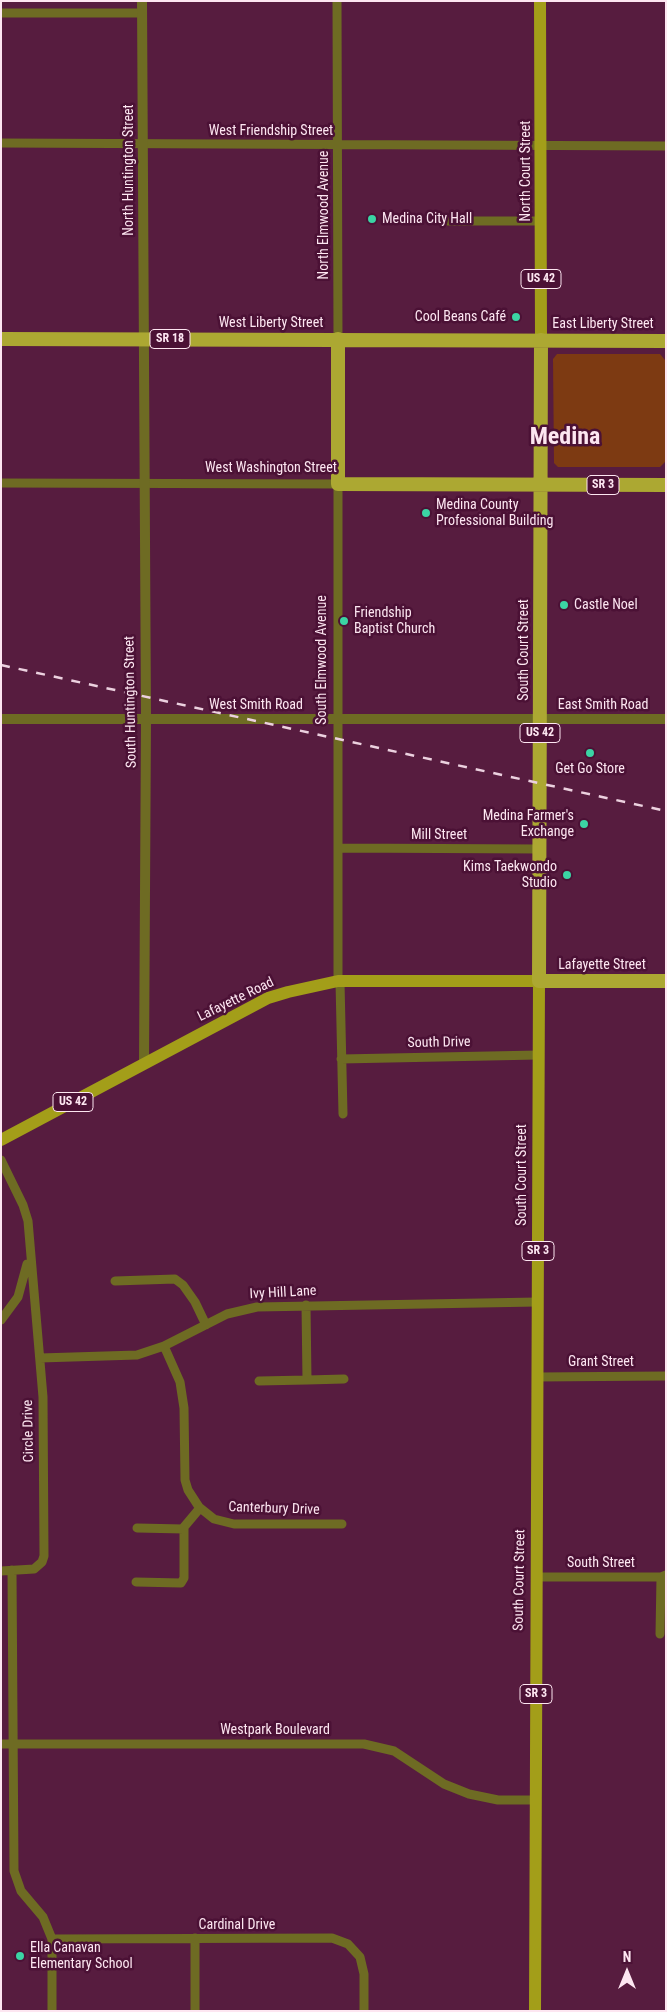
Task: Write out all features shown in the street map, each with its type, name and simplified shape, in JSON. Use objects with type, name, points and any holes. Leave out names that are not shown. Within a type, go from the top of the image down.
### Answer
[{"type":"highway","name":"West Liberty Street","points":[[1,339],[541,340]]},
{"type":"highway","name":"South Elmwood Avenue","points":[[338,339],[338,484]]},
{"type":"highway","name":"East Liberty Street","points":[[541,340],[666,340]]},
{"type":"highway","name":"South Court Street","points":[[539,981],[541,340]]},
{"type":"highway","name":"West Washington Street","points":[[338,484],[540,484]]},
{"type":"highway","name":"SR 3","points":[[540,484],[666,485]]},
{"type":"highway","name":"Lafayette Street","points":[[539,981],[666,981]]},
{"type":"main road","name":"North Court Street","points":[[540,1],[541,340]]},
{"type":"main road","name":"Lafayette Road","points":[[1,1140],[268,998],[298,989],[339,981],[539,981]]},
{"type":"main road","name":"South Court Street","points":[[535,2011],[539,981]]},
{"type":"street","name":"North Huntington Street","points":[[142,1],[142,339]]},
{"type":"street","name":"North Elmwood Avenue","points":[[337,1],[338,339]]},
{"type":"street","points":[[1,13],[142,13]]},
{"type":"street","name":"West Friendship Street","points":[[1,143],[666,146]]},
{"type":"street","points":[[448,221],[540,221]]},
{"type":"street","name":"South Huntington Street","points":[[142,339],[146,719],[144,1064]]},
{"type":"street","name":"West Washington Street","points":[[1,483],[338,484]]},
{"type":"street","name":"South Elmwood Avenue","points":[[338,484],[339,981],[343,1114]]},
{"type":"street","name":"West Smith Road","points":[[1,719],[541,719]]},
{"type":"street","name":"East Smith Road","points":[[541,719],[666,719]]},
{"type":"street","name":"Mill Street","points":[[338,848],[540,849]]},
{"type":"street","name":"South Drive","points":[[341,1059],[538,1055]]},
{"type":"street","name":"Circle Drive","points":[[1,1160],[28,1221],[29,1257],[43,1397],[44,1556],[42,1562],[34,1569],[1,1570]]},
{"type":"street","name":"Circle Drive","points":[[1,1320],[18,1297],[29,1257]]},
{"type":"street","points":[[115,1281],[175,1279],[183,1285],[196,1302],[206,1324]]},
{"type":"street","name":"Ivy Hill Lane","points":[[40,1358],[126,1357],[164,1346],[206,1324],[243,1309],[306,1306],[538,1302]]},
{"type":"street","points":[[306,1306],[307,1380]]},
{"type":"street","name":"Canterbury Drive","points":[[164,1346],[180,1382],[184,1408],[185,1480],[192,1499],[200,1508],[214,1519],[234,1524],[342,1524]]},
{"type":"street","name":"Grant Street","points":[[537,1376],[666,1376]]},
{"type":"street","points":[[259,1381],[344,1379]]},
{"type":"street","points":[[136,1582],[180,1583],[184,1578],[184,1529],[200,1508]]},
{"type":"street","points":[[137,1528],[184,1529]]},
{"type":"street","points":[[12,1570],[14,1871],[21,1891],[43,1917],[52,1939],[52,2011]]},
{"type":"street","points":[[660,1634],[663,1576]]},
{"type":"street","name":"South Street","points":[[537,1577],[663,1576]]},
{"type":"street","name":"Westpark Boulevard","points":[[1,1744],[364,1744],[394,1751],[444,1784],[469,1794],[498,1800],[536,1800]]},
{"type":"street","points":[[195,1938],[195,2011]]},
{"type":"street","name":"Cardinal Drive","points":[[52,1939],[332,1938],[340,1940],[355,1950],[363,1966],[364,2011]]},
{"type":"shaded area","points":[[557,354],[660,354],[665,360],[665,462],[660,467],[558,467],[554,463],[553,359]]},
{"type":"railway","points":[[1,665],[666,811]]},
{"type":"place","name":"Medina City Hall","points":[[372,219]]},
{"type":"place","name":"Cool Beans Café","points":[[516,317]]},
{"type":"place","name":"Medina County Professional Building","points":[[426,513]]},
{"type":"place","name":"Castle Noel","points":[[564,605]]},
{"type":"place","name":"Friendship Baptist Church","points":[[344,621]]},
{"type":"place","name":"Get Go Store","points":[[590,753]]},
{"type":"place","name":"Medina Farmer's Exchange","points":[[584,824]]},
{"type":"place","name":"Kims Taekwondo Studio","points":[[567,875]]},
{"type":"place","name":"Ella Canavan Elementary School","points":[[20,1956]]},
{"type":"district","name":"Medina","points":[[565,438]]}]
